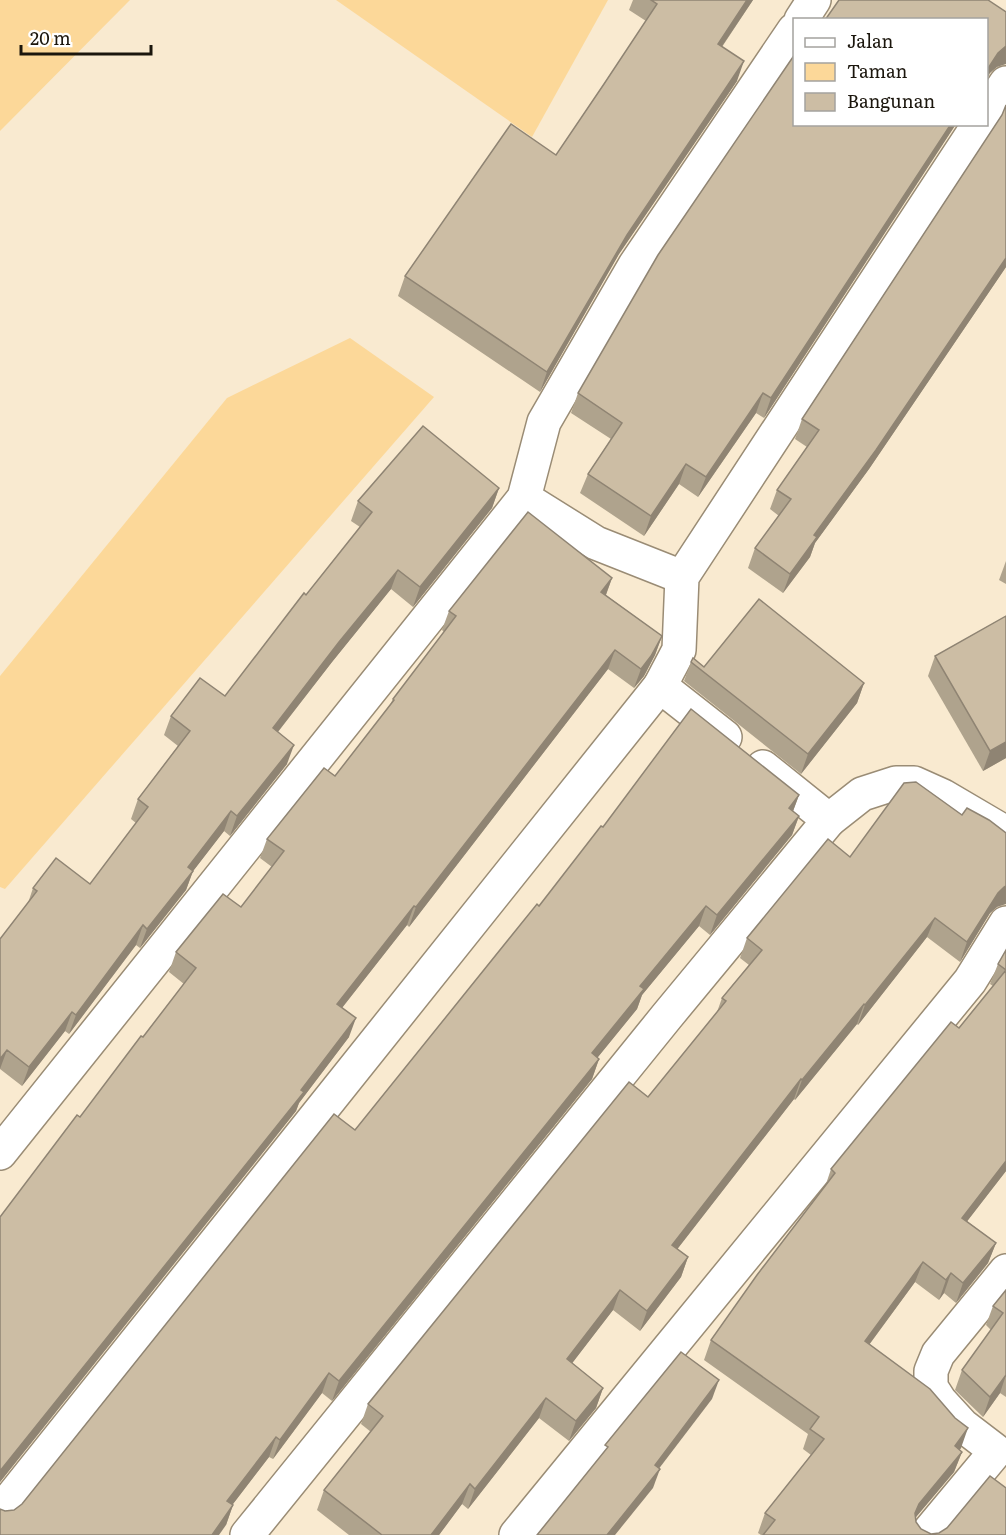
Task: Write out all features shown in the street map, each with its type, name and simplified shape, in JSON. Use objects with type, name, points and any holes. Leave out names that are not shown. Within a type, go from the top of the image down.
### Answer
[{"type":"street","points":[[802,18],[814,0]]},
{"type":"street","points":[[0,1153],[524,498],[544,422],[635,265],[793,33]]},
{"type":"street","points":[[988,111],[1006,83]]},
{"type":"street","points":[[0,1512],[660,686],[679,650],[682,576],[978,126]]},
{"type":"street","points":[[524,498],[596,543],[682,576]]},
{"type":"street","points":[[660,686],[830,820]]},
{"type":"street","points":[[250,1534],[667,1016],[830,820],[862,794],[896,783],[914,783],[943,796],[1006,833]]},
{"type":"street","points":[[516,1535],[970,981],[1006,923]]},
{"type":"street","points":[[926,1535],[1001,1455],[962,1425],[940,1401],[931,1387],[931,1371],[938,1354],[1006,1271]]},
{"type":"green space","points":[[0,0],[130,0],[0,131]]},
{"type":"green space","points":[[336,0],[608,0],[532,137]]},
{"type":"green space","points":[[350,338],[434,397],[5,889],[0,887],[0,676],[227,398]]},
{"type":"building","points":[[651,0],[747,0],[718,44],[744,61],[627,235],[547,372],[405,276],[511,124],[556,155],[657,4]]},
{"type":"building","points":[[839,0],[988,0],[1006,12],[1006,46],[998,53],[988,68],[988,18],[826,18]]},
{"type":"building","points":[[793,57],[793,126],[950,126],[771,398],[763,393],[706,477],[686,464],[651,516],[588,474],[622,423],[578,393],[658,255]]},
{"type":"building","points":[[1006,105],[1006,258],[876,450],[814,535],[817,537],[790,574],[755,548],[791,499],[777,490],[819,430],[802,419],[1002,115]]},
{"type":"building","points":[[423,426],[499,488],[420,587],[398,570],[339,642],[273,728],[294,745],[237,816],[231,811],[188,867],[193,871],[147,929],[143,925],[76,1015],[72,1012],[29,1067],[7,1050],[0,1059],[0,939],[37,891],[33,888],[56,858],[90,884],[148,807],[138,799],[190,731],[171,716],[200,678],[225,696],[304,593],[306,595],[372,512],[358,501]]},
{"type":"building","points":[[528,512],[612,578],[601,592],[662,636],[651,656],[641,669],[615,650],[416,907],[414,906],[337,1004],[356,1018],[301,1090],[304,1092],[0,1471],[0,1217],[77,1115],[80,1117],[196,968],[176,952],[223,894],[241,907],[284,851],[267,839],[324,768],[335,776],[456,616],[449,611]]},
{"type":"building","points":[[759,599],[864,683],[808,754],[691,662],[693,658],[704,667]]},
{"type":"building","points":[[1006,616],[1006,742],[990,751],[935,656]]},
{"type":"building","points":[[691,709],[799,795],[789,808],[799,816],[717,915],[706,906],[640,986],[644,989],[592,1053],[599,1059],[339,1381],[329,1373],[280,1440],[276,1437],[227,1501],[233,1505],[212,1535],[0,1535],[0,1509],[14,1510],[22,1504],[334,1114],[355,1130],[537,904],[539,906],[601,826],[603,827]]},
{"type":"building","points":[[916,782],[962,815],[967,808],[1006,833],[1006,886],[998,893],[967,942],[935,918],[865,1005],[801,1079],[672,1245],[688,1257],[647,1311],[620,1290],[567,1359],[603,1388],[576,1421],[546,1398],[475,1489],[470,1484],[431,1535],[382,1535],[324,1490],[383,1416],[368,1404],[629,1082],[648,1097],[726,1001],[722,998],[762,950],[747,938],[828,839],[850,857],[904,783]]},
{"type":"building","points":[[1006,950],[1006,970],[998,964]]},
{"type":"building","points":[[1006,970],[1006,1161],[962,1218],[996,1243],[963,1283],[951,1273],[946,1280],[923,1262],[865,1341],[930,1389],[955,1418],[968,1428],[955,1446],[962,1452],[919,1504],[915,1513],[916,1522],[921,1529],[931,1534],[939,1533],[947,1528],[990,1476],[1006,1488],[1006,1535],[763,1535],[775,1520],[765,1513],[824,1439],[810,1429],[819,1417],[711,1340],[757,1275],[835,1173],[831,1169],[951,1022],[959,1028]]},
{"type":"building","points":[[1006,1290],[1006,1375],[990,1397],[962,1370],[1003,1313],[993,1306]]},
{"type":"building","points":[[681,1352],[719,1380],[655,1465],[660,1469],[607,1535],[537,1535],[608,1447],[605,1445]]}]
